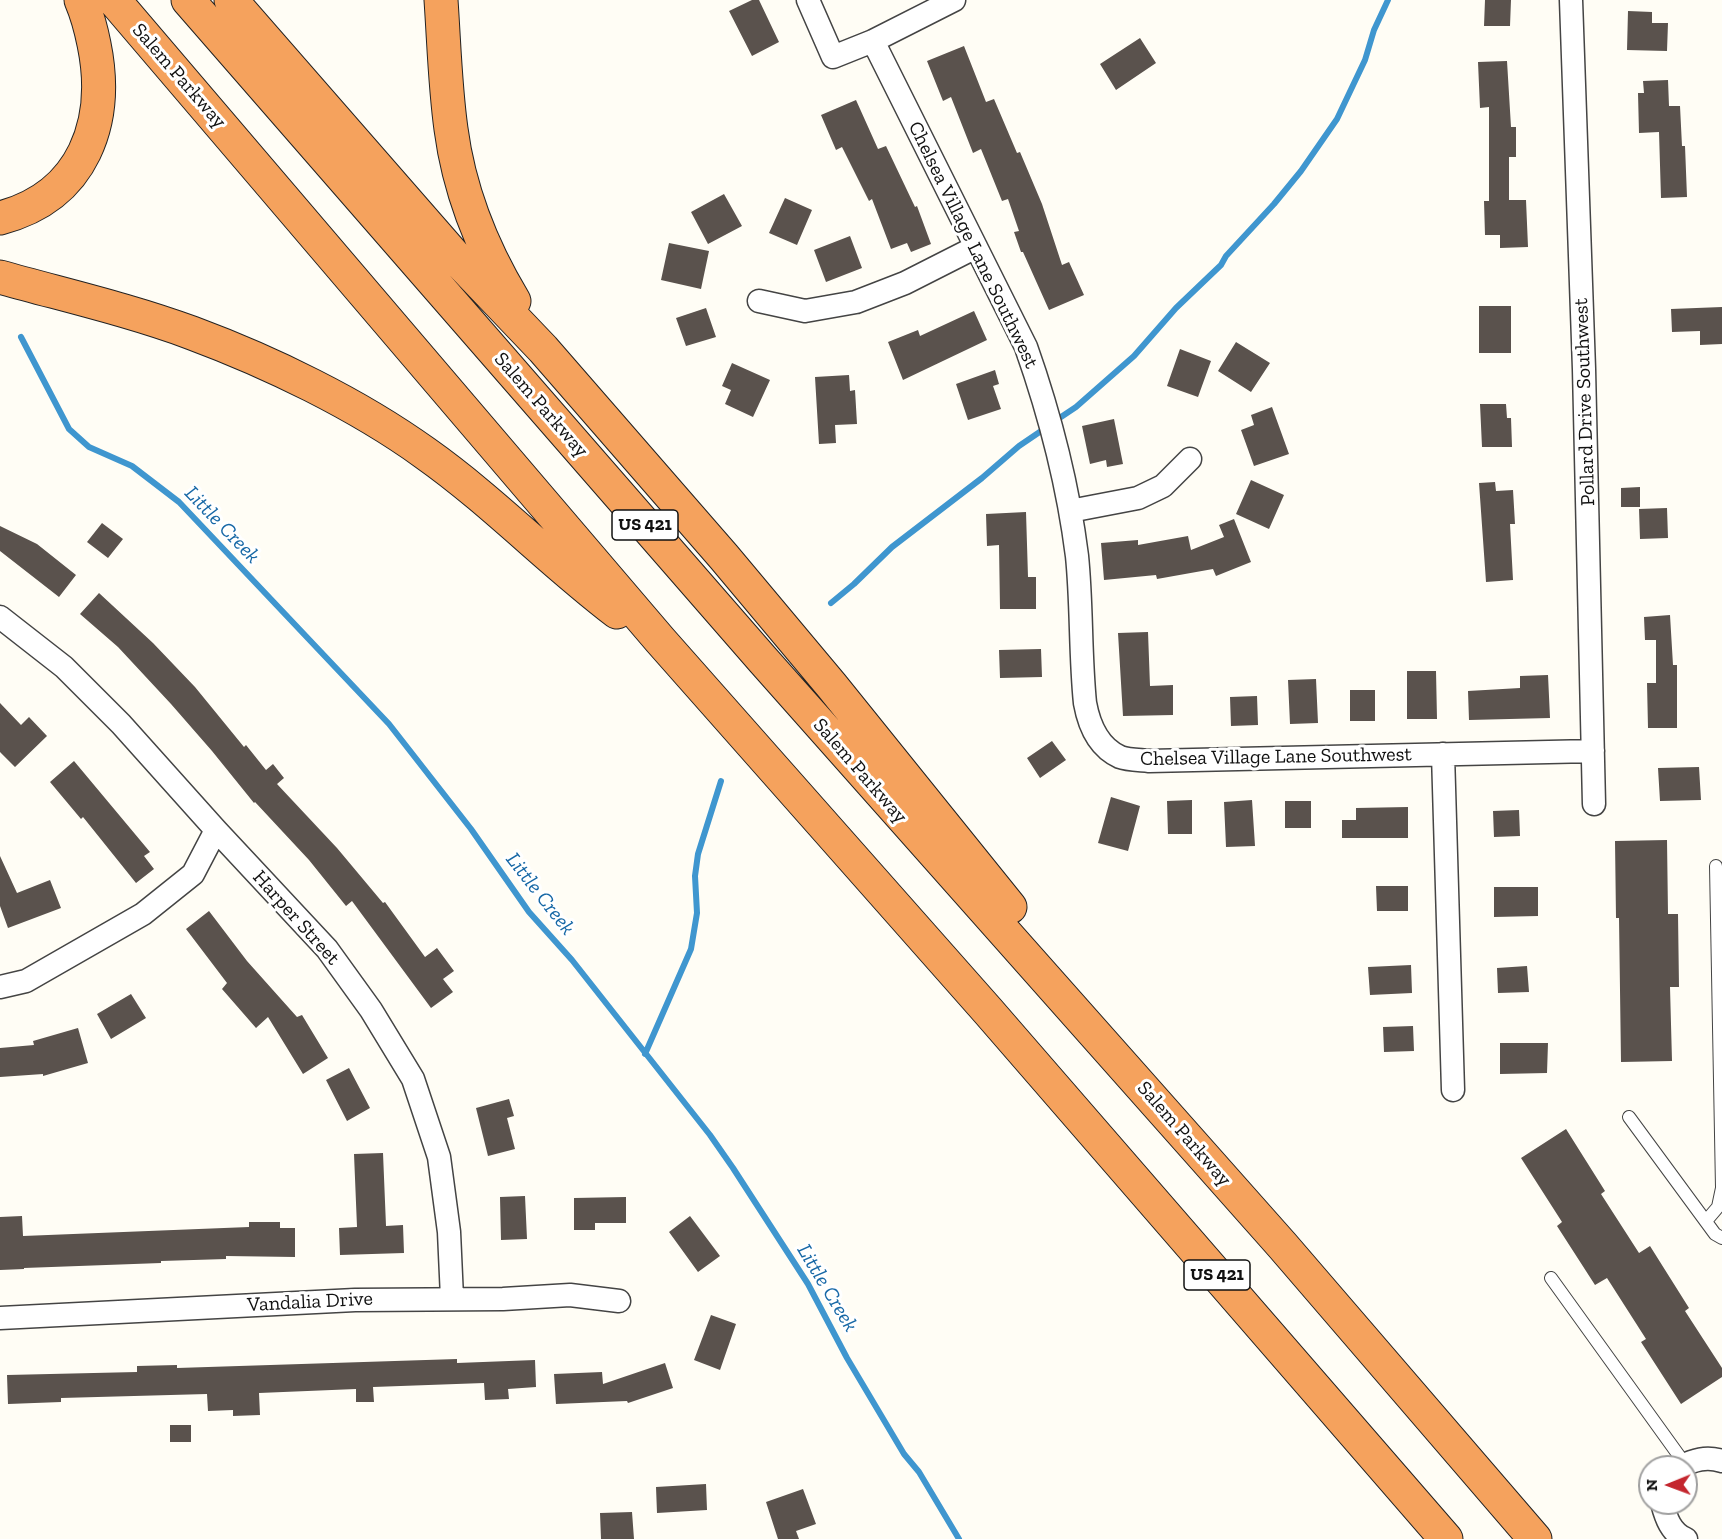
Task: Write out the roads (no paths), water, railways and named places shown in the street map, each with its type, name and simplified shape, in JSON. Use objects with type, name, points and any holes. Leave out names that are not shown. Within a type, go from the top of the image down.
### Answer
[{"type":"highway","points":[[0,218],[22,210],[50,194],[76,167],[93,135],[97,118],[99,78],[91,33],[81,0]]},
{"type":"highway","name":"Salem Parkway","points":[[114,0],[660,640],[988,1011],[1446,1539]]},
{"type":"highway","name":"Salem Parkway","points":[[188,0],[763,660],[1282,1245],[1535,1539]]},
{"type":"highway","points":[[231,0],[458,260],[543,349],[724,557],[832,686],[1072,983],[1107,1046]]},
{"type":"highway","points":[[441,0],[451,130],[462,184],[493,264],[543,349]]},
{"type":"highway","points":[[0,277],[190,332],[245,355],[329,396],[424,452],[506,516],[600,599],[660,640]]},
{"type":"street","points":[[808,0],[833,57],[873,41],[954,0]]},
{"type":"street","name":"Pollard Drive Southwest","points":[[1571,0],[1584,369],[1594,804]]},
{"type":"street","name":"Chelsea Village Lane Southwest","points":[[873,41],[1026,347],[1043,396],[1062,470],[1077,558],[1085,703],[1089,725],[1101,742],[1120,757],[1149,761],[1593,751]]},
{"type":"street","points":[[759,301],[805,311],[856,302],[905,283],[976,248]]},
{"type":"street","points":[[1070,511],[1138,498],[1163,486],[1190,459]]},
{"type":"street","name":"Harper Street","points":[[0,617],[73,675],[122,724],[216,830],[327,949],[371,1010],[413,1079],[439,1157],[449,1232],[452,1298]]},
{"type":"street","points":[[1443,754],[1454,1090]]},
{"type":"street","points":[[0,987],[26,981],[143,914],[193,874],[216,830]]},
{"type":"street","name":"Vandalia Drive","points":[[0,1318],[355,1300],[503,1299],[570,1295],[620,1300]]},
{"type":"street","points":[[1698,1459],[1722,1461]]},
{"type":"street","points":[[1665,1515],[1667,1522],[1686,1539]]},
{"type":"lane","points":[[1706,1221],[1718,1207],[1722,1188],[1716,866]]},
{"type":"lane","points":[[1629,1117],[1715,1234],[1722,1238]]},
{"type":"lane","points":[[1551,1278],[1675,1455]]},
{"type":"waterway","points":[[1055,421],[1076,407],[1134,356],[1176,308],[1221,265],[1226,256],[1301,171],[1337,119],[1365,60],[1374,30],[1388,0]]},
{"type":"waterway","name":"Little Creek","points":[[21,337],[69,429],[89,447],[132,466],[179,502],[389,724],[471,829],[529,912],[572,960],[710,1135],[808,1284],[847,1358],[904,1454],[919,1472],[959,1539]]},
{"type":"waterway","points":[[831,603],[892,547],[982,478],[1019,446],[1047,427]]},
{"type":"waterway","points":[[645,1054],[691,949],[697,913],[695,876],[698,854],[721,781]]}]
